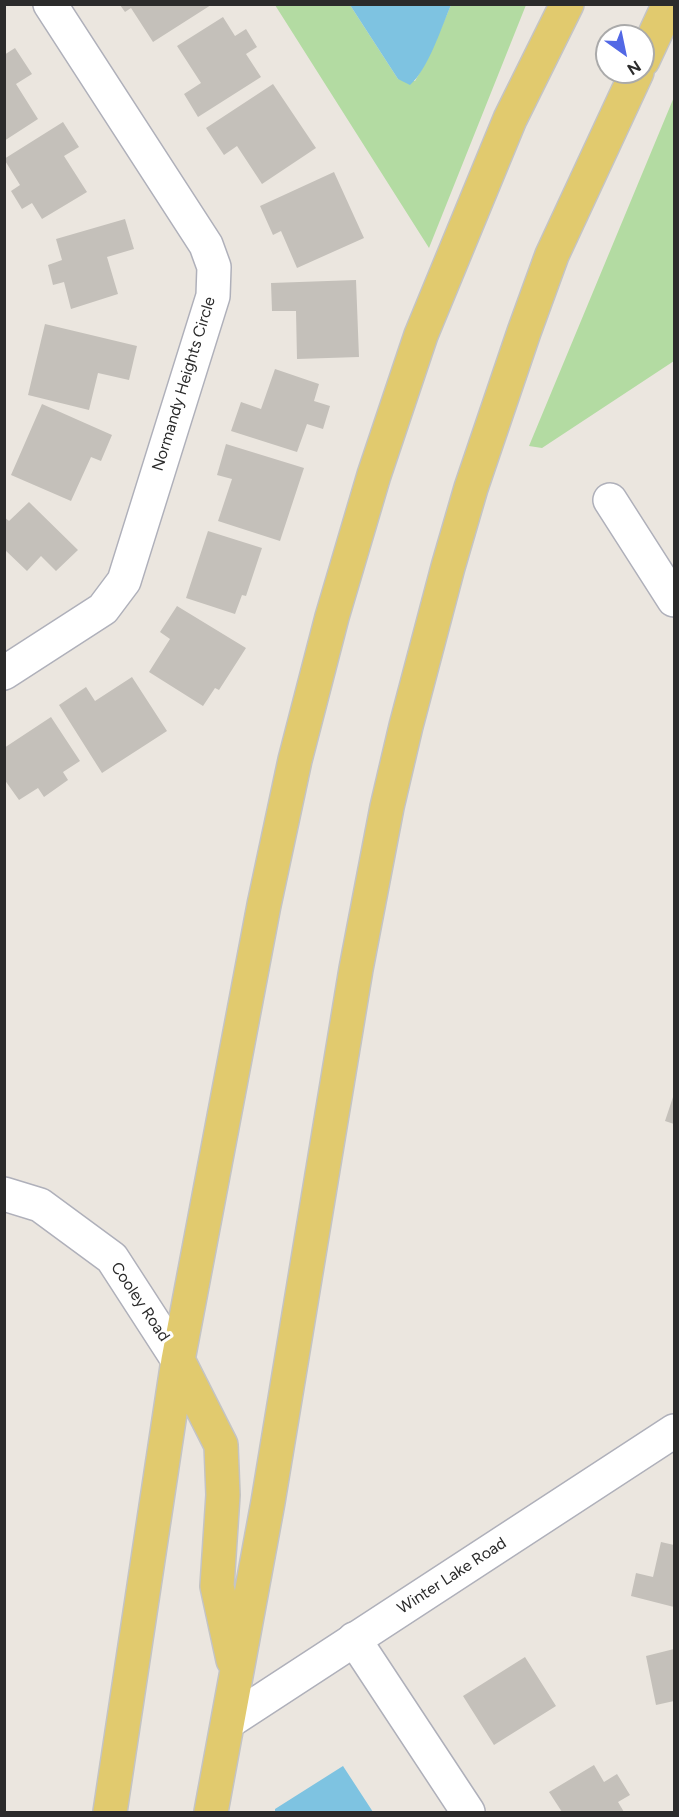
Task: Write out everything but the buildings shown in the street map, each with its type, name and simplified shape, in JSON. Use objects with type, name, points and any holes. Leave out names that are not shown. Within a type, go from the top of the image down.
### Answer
[{"type":"main road","points":[[110,1812],[178,1360],[264,905],[296,760],[332,617],[374,475],[421,335],[510,119],[567,4]]},
{"type":"main road","points":[[655,34],[669,4]]},
{"type":"main road","points":[[211,1812],[230,1721],[236,1673],[268,1503],[356,969],[387,807],[406,726],[471,488],[524,332],[552,255],[631,84]]},
{"type":"main road","points":[[178,1360],[221,1444],[223,1495],[217,1586],[236,1673]]},
{"type":"street","name":"Normandy Heights Circle","points":[[4,673],[103,609],[124,581],[213,296],[214,267],[206,245],[50,4]]},
{"type":"street","points":[[610,500],[675,600]]},
{"type":"street","name":"Cooley Road","points":[[4,1194],[40,1205],[112,1258],[178,1360]]},
{"type":"street","name":"Winter Lake Road","points":[[230,1721],[675,1431]]},
{"type":"street","points":[[354,1639],[468,1812]]},
{"type":"green space","points":[[275,5],[350,5],[398,79],[415,81],[427,60],[451,5],[526,5],[429,248]]},
{"type":"green space","points":[[674,97],[674,361],[542,448],[529,446]]},
{"type":"water","points":[[350,5],[451,5],[429,58],[410,85],[398,79]]},
{"type":"water","points":[[343,1766],[373,1812],[275,1812],[275,1809]]}]
